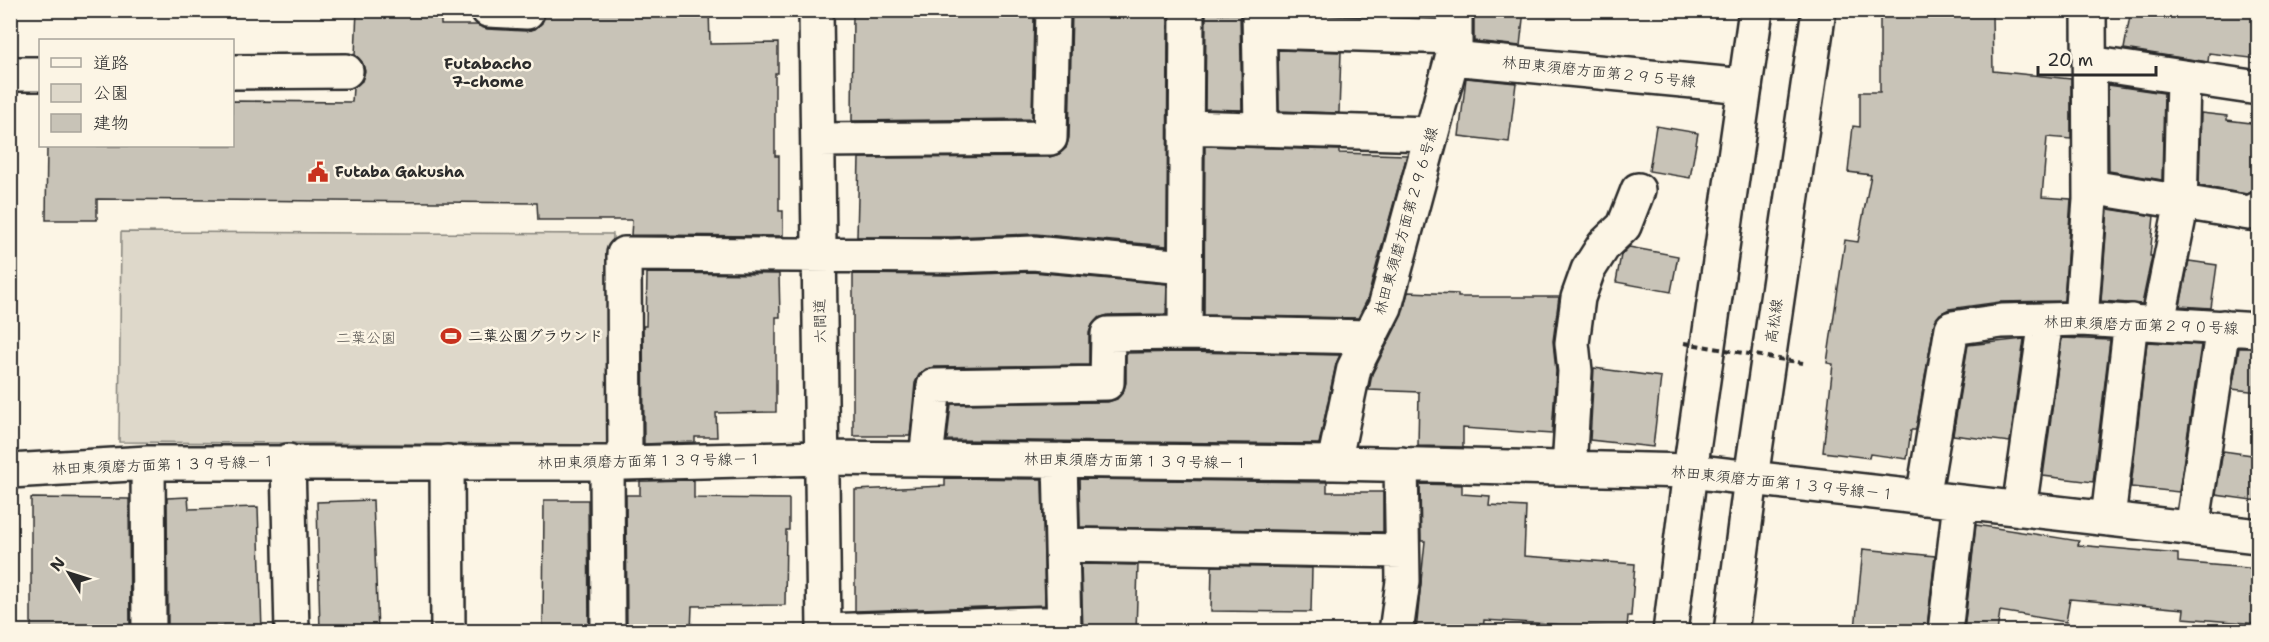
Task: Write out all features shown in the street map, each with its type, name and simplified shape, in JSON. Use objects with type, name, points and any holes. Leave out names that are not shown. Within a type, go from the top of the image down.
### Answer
[{"type":"street","points":[[488,10],[526,12]]},
{"type":"street","name":"六間道","points":[[816,10],[824,631]]},
{"type":"street","points":[[818,140],[1050,138],[1053,10]]},
{"type":"street","points":[[1185,333],[1187,10]]},
{"type":"street","points":[[1670,632],[1690,471],[1756,10]]},
{"type":"street","name":"高松線","points":[[1731,632],[1819,10]]},
{"type":"street","points":[[2081,319],[2090,188],[2089,10]]},
{"type":"street","points":[[1260,21],[1261,129]]},
{"type":"street","name":"林田東須磨方面第２９５号線","points":[[1260,21],[1454,35],[1745,86]]},
{"type":"street","name":"林田東須磨方面第２９６号線","points":[[1334,463],[1354,368],[1385,307],[1431,134],[1454,35]]},
{"type":"street","points":[[2089,63],[2259,88]]},
{"type":"street","points":[[234,72],[346,71]]},
{"type":"street","points":[[10,74],[39,74]]},
{"type":"street","points":[[2108,519],[2144,322],[2180,202],[2183,77]]},
{"type":"street","points":[[1186,127],[1431,134]]},
{"type":"street","points":[[2090,188],[2249,213],[2259,209]]},
{"type":"street","points":[[1569,468],[1575,371],[1572,344],[1578,298],[1588,270],[1604,245],[1624,226],[1638,190]]},
{"type":"street","points":[[608,632],[624,254],[952,256],[1033,253],[1185,267]]},
{"type":"street","name":"林田東須磨方面第２９０号線","points":[[1923,498],[1952,328],[2002,321],[2081,319],[2259,330]]},
{"type":"street","points":[[2019,508],[2046,320]]},
{"type":"street","points":[[2192,529],[2223,327]]},
{"type":"street","points":[[926,459],[934,386],[1107,383],[1108,334],[1185,333],[1370,337]]},
{"type":"street","name":"林田東須磨方面第１３９号線－１","points":[[10,471],[148,463],[288,461],[616,464],[822,458],[1401,464],[1690,471],[2259,536]]},
{"type":"street","points":[[824,631],[1064,627],[1060,460]]},
{"type":"street","points":[[288,461],[292,632]]},
{"type":"street","points":[[447,462],[448,632]]},
{"type":"street","points":[[148,463],[149,632]]},
{"type":"street","points":[[1396,632],[1403,581],[1401,464]]},
{"type":"street","points":[[1945,632],[1960,502]]},
{"type":"street","points":[[1062,545],[1402,551]]},
{"type":"path","points":[[1684,343],[1803,363]]},
{"type":"green space","name":"二葉公園","points":[[121,232],[613,234],[611,445],[119,442]]},
{"type":"building","points":[[357,10],[393,10],[393,16],[441,16],[441,25],[477,25],[487,29],[526,31],[535,29],[542,23],[545,10],[709,10],[710,44],[778,43],[778,73],[775,73],[775,156],[779,156],[779,211],[783,211],[783,236],[631,235],[632,220],[538,220],[537,203],[97,199],[97,220],[46,220],[47,147],[234,147],[234,101],[352,102],[353,88],[362,81],[365,71],[362,62],[355,55]]},
{"type":"building","points":[[853,10],[967,11],[1034,15],[1032,119],[852,121]]},
{"type":"building","points":[[1072,10],[1168,10],[1167,246],[1035,234],[857,237],[859,158],[1050,157],[1066,148],[1069,138]]},
{"type":"building","points":[[1286,10],[1342,10],[1342,15],[1286,13]]},
{"type":"building","points":[[1474,10],[1524,10],[1520,46],[1474,41]]},
{"type":"building","points":[[2131,10],[2259,10],[2259,59],[2209,53],[2208,62],[2124,49]]},
{"type":"building","points":[[1206,13],[1240,14],[1242,110],[1205,109]]},
{"type":"building","points":[[1992,15],[1993,71],[2071,79],[2071,139],[2047,137],[2042,197],[2071,199],[2064,301],[2000,302],[1949,309],[1940,314],[1934,325],[1916,430],[1911,430],[1907,459],[1870,454],[1869,458],[1823,452],[1833,364],[1827,363],[1845,240],[1858,242],[1871,175],[1848,172],[1853,126],[1860,127],[1860,92],[1880,92],[1880,17]]},
{"type":"building","points":[[1278,50],[1341,52],[1339,113],[1279,111]]},
{"type":"building","points":[[1466,78],[1516,83],[1509,142],[1459,136]]},
{"type":"building","points":[[2108,85],[2164,93],[2162,180],[2109,171]]},
{"type":"building","points":[[2201,113],[2227,116],[2227,120],[2259,124],[2259,174],[2256,191],[2247,194],[2199,186]]},
{"type":"building","points":[[1656,126],[1698,133],[1690,178],[1649,171]]},
{"type":"building","points":[[1205,146],[1339,150],[1339,153],[1407,155],[1367,300],[1358,318],[1204,315]]},
{"type":"building","points":[[2108,209],[2154,216],[2150,256],[2152,256],[2142,304],[2101,301]]},
{"type":"building","points":[[1629,247],[1678,256],[1671,292],[1616,282],[1621,255]]},
{"type":"building","points":[[2189,261],[2217,265],[2211,308],[2180,306]]},
{"type":"building","points":[[1032,272],[1167,284],[1166,314],[1108,315],[1098,318],[1089,333],[1089,365],[934,367],[926,369],[915,383],[910,436],[853,436],[853,274],[952,275]]},
{"type":"building","points":[[647,273],[779,274],[780,317],[776,317],[776,412],[716,413],[717,437],[695,437],[695,442],[644,444],[643,326],[646,326]]},
{"type":"building","points":[[1408,292],[1458,294],[1458,297],[1559,297],[1553,341],[1556,371],[1552,434],[1463,428],[1463,447],[1418,446],[1419,392],[1369,390],[1372,374],[1402,315]]},
{"type":"building","points":[[2062,338],[2110,340],[2093,482],[2043,476]]},
{"type":"building","points":[[2024,339],[2010,442],[1953,435],[1968,345]]},
{"type":"building","points":[[2147,342],[2201,345],[2179,492],[2131,487]]},
{"type":"building","points":[[2239,348],[2259,348],[2259,392],[2232,389]]},
{"type":"building","points":[[1126,353],[1340,355],[1336,364],[1319,444],[947,440],[951,404],[1108,402],[1117,399],[1123,392],[1126,383]]},
{"type":"building","points":[[1594,368],[1661,377],[1653,447],[1590,440]]},
{"type":"building","points":[[2223,451],[2259,456],[2259,501],[2216,495]]},
{"type":"building","points":[[945,478],[1042,479],[1045,605],[855,611],[855,490],[945,486]]},
{"type":"building","points":[[1079,479],[1327,482],[1327,492],[1383,492],[1383,532],[1080,527]]},
{"type":"building","points":[[694,480],[694,498],[789,499],[789,530],[786,530],[785,605],[692,606],[691,632],[627,632],[626,495],[640,495],[640,481]]},
{"type":"building","points":[[1420,484],[1462,485],[1462,494],[1490,496],[1489,505],[1526,507],[1524,556],[1635,564],[1631,616],[1628,616],[1627,629],[1484,620],[1483,632],[1416,632],[1425,541],[1421,541]]},
{"type":"building","points":[[188,497],[189,509],[258,507],[262,632],[225,632],[224,626],[168,627],[167,498]]},
{"type":"building","points":[[31,498],[129,499],[130,632],[31,632]]},
{"type":"building","points":[[373,500],[378,632],[320,632],[317,502]]},
{"type":"building","points":[[544,500],[588,500],[589,632],[543,632]]},
{"type":"building","points":[[1976,525],[2079,541],[2078,545],[2178,554],[2178,562],[2259,569],[2259,624],[2183,618],[2184,609],[2070,599],[2066,622],[2000,611],[1997,632],[1964,631]]},
{"type":"building","points":[[1863,549],[1935,556],[1927,627],[1912,626],[1911,632],[1855,629]]},
{"type":"building","points":[[1081,564],[1138,565],[1136,632],[1083,632]]},
{"type":"building","points":[[1212,566],[1312,568],[1311,612],[1211,611]]},
{"type":"place","name":"Futaba Gakusha","points":[[318,172]]},
{"type":"place","name":"二葉公園グラウンド","points":[[451,336]]},
{"type":"district","name":"Futabacho 7-chome","points":[[488,72]]}]
